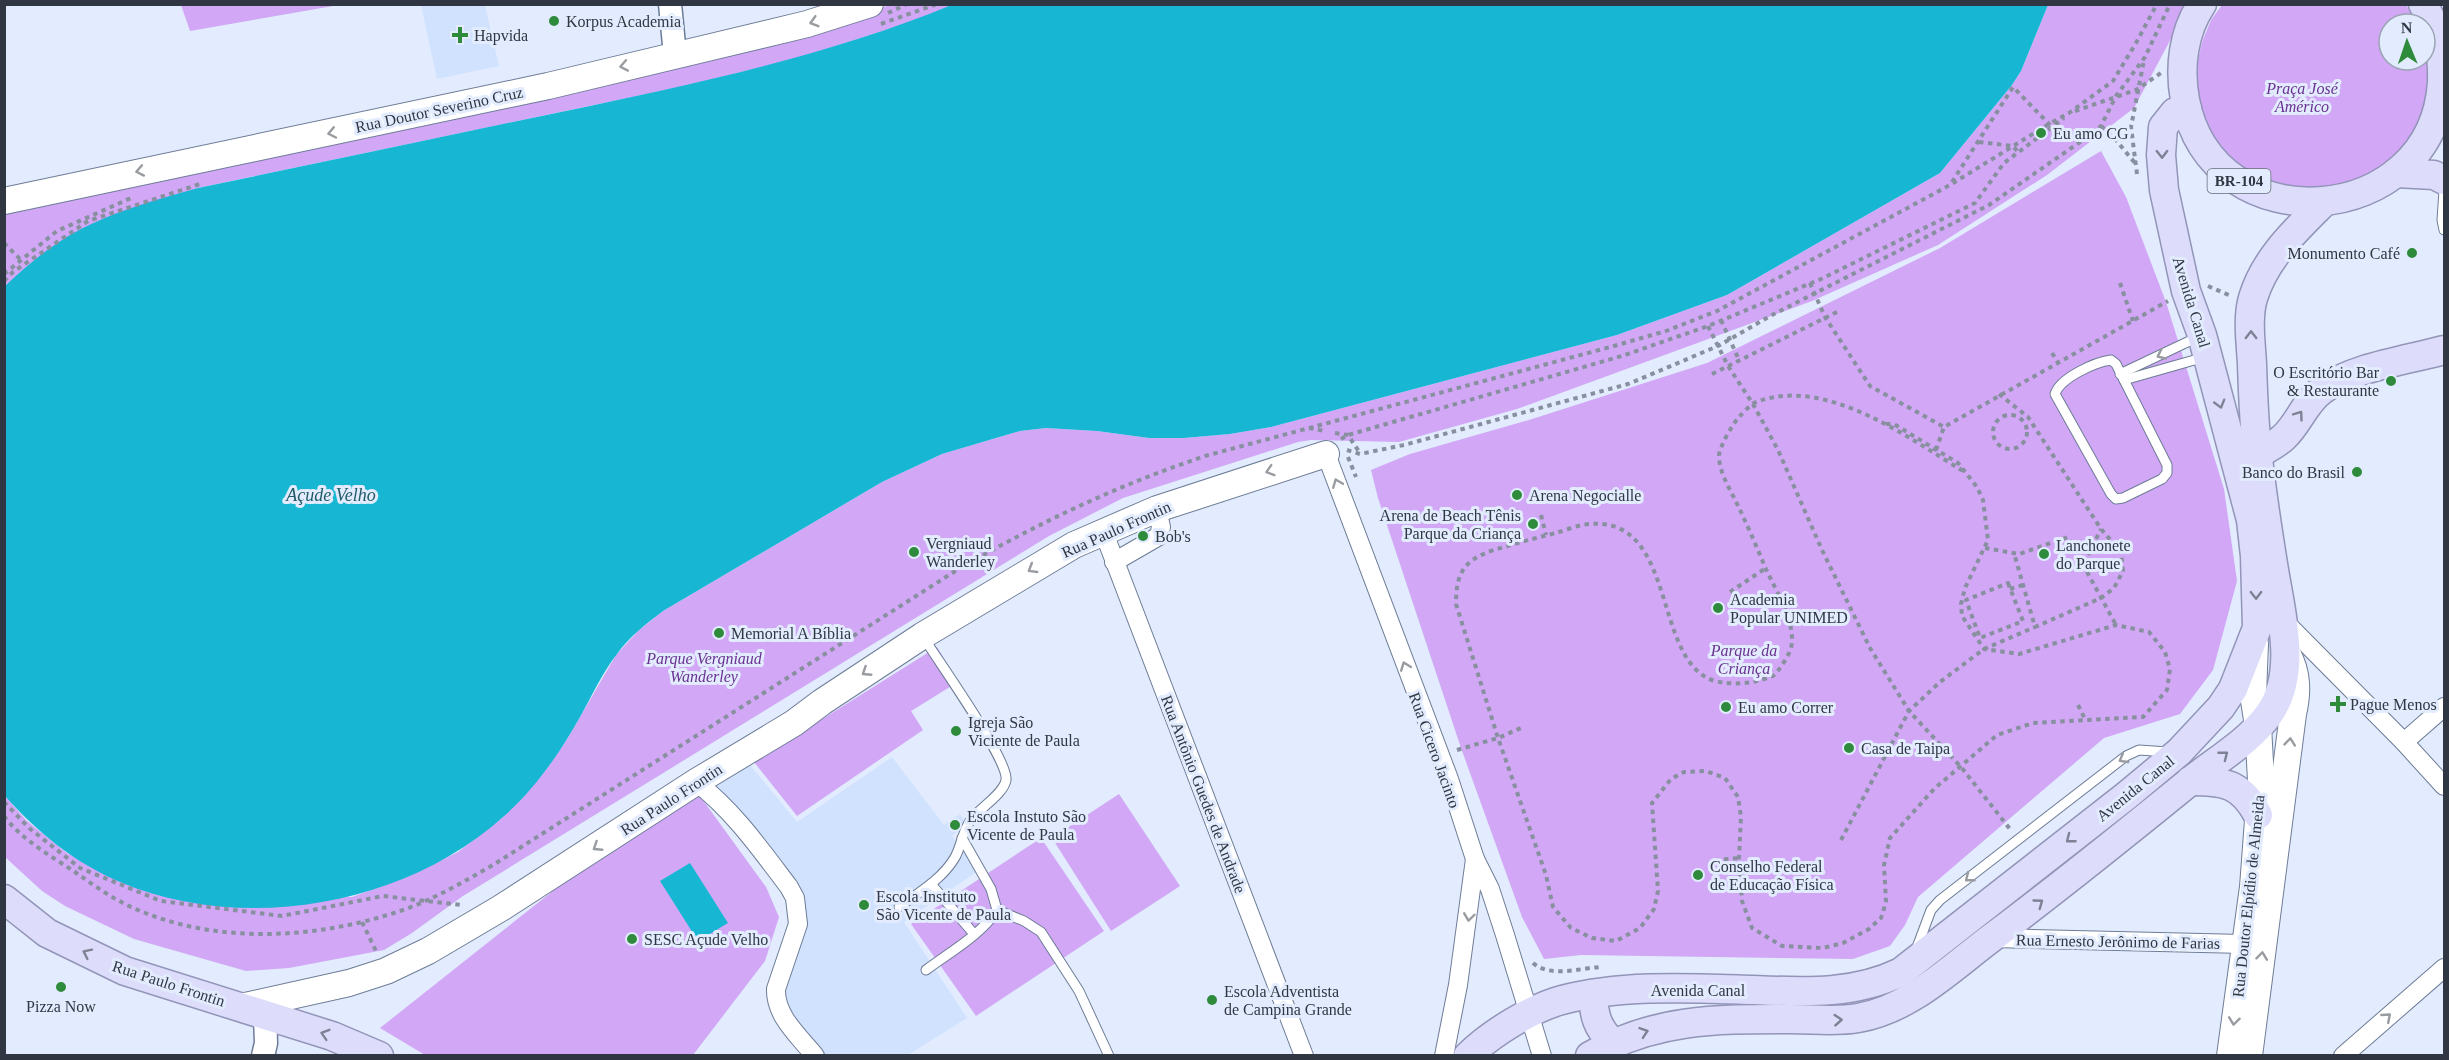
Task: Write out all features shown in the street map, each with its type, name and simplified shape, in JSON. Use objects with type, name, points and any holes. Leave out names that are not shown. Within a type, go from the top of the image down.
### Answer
[{"type":"main road","name":"Rua Doutor Severino Cruz","points":[[4,201],[351,129],[807,24],[870,4]]},
{"type":"main road","name":"BR-104","points":[[2202,4],[2188,34],[2182,61],[2182,85],[2187,109],[2195,130],[2206,149],[2221,166],[2239,180],[2258,191],[2280,199],[2302,203],[2324,202],[2363,193],[2396,173],[2432,131],[2441,95],[2444,67],[2437,35]]},
{"type":"main road","name":"Avenida Canal","points":[[1468,1056],[1499,1031],[1530,1014],[1560,1001],[1593,994],[1654,989],[1799,992],[1843,990],[1889,978],[1912,963],[2126,796],[2179,752],[2221,706],[2233,689],[2257,628],[2255,556],[2251,520],[2205,346],[2186,291],[2171,232],[2161,155],[2163,127],[2175,112],[2187,109]]},
{"type":"main road","points":[[2396,173],[2434,175],[2445,180]]},
{"type":"main road","name":"Avenida Canal","points":[[1601,1049],[1652,1029],[1687,1023],[1737,1020],[1829,1021],[1858,1018],[1883,1012],[1917,994],[2056,891],[2230,751],[2271,712],[2283,681],[2284,636],[2258,455],[2250,335],[2253,299],[2270,263],[2285,242],[2324,202]]},
{"type":"main road","points":[[2258,455],[2285,436],[2310,402],[2322,390],[2342,379],[2368,370],[2445,350]]},
{"type":"main road","name":"Rua Paulo Frontin","points":[[4,899],[47,933],[98,959],[172,987],[253,1011],[386,971],[428,951],[501,908],[696,782],[794,723],[922,636],[1074,544],[1157,509],[1334,451]]},
{"type":"main road","name":"Rua Doutor Elpídio de Almeida","points":[[2230,1056],[2253,887],[2258,815],[2260,780],[2253,677],[2257,628]]},
{"type":"main road","name":"Rua Doutor Elpídio de Almeida","points":[[2249,1056],[2293,714],[2298,694],[2293,665],[2284,636]]},
{"type":"main road","points":[[2190,781],[2211,781],[2234,787],[2249,798],[2258,815]]},
{"type":"main road","points":[[1593,994],[1601,1049]]},
{"type":"main road","points":[[253,1011],[332,1036],[379,1056]]},
{"type":"street","points":[[670,4],[675,55]]},
{"type":"street","name":"Rua Cicero Jacinto","points":[[1334,451],[1475,859],[1469,916],[1444,1056]]},
{"type":"street","points":[[1114,562],[1159,536],[1161,526],[1157,509]]},
{"type":"street","name":"Rua Antônio Guedes de Andrade","points":[[1104,533],[1304,1056]]},
{"type":"street","points":[[2284,636],[2404,742],[2445,786]]},
{"type":"street","points":[[2404,742],[2445,707]]},
{"type":"street","points":[[696,782],[713,795],[737,822],[789,887],[795,898],[798,924],[776,989],[775,1000],[781,1014],[815,1056]]},
{"type":"street","points":[[1475,859],[1490,889],[1542,1056]]},
{"type":"street","name":"Rua Ernesto Jerônimo de Farias","points":[[1991,938],[2244,944]]},
{"type":"street","points":[[2343,1056],[2445,968]]},
{"type":"street","points":[[253,1011],[266,1043],[263,1056]]},
{"type":"lane","points":[[2445,190],[2442,220],[2445,230]]},
{"type":"lane","points":[[2122,377],[2205,346]]},
{"type":"lane","points":[[2122,377],[2205,346]]},
{"type":"lane","points":[[2111,360],[2116,364],[2122,377],[2163,456],[2167,473],[2162,479],[2123,498],[2116,499],[2111,494],[2055,394],[2063,380],[2106,361],[2111,360]]},
{"type":"lane","points":[[899,907],[945,872],[955,857],[970,820],[1002,789],[1006,780],[1004,768],[972,712],[922,636]]},
{"type":"lane","points":[[1912,963],[1931,910],[1940,900],[2126,756],[2139,750],[2179,752]]},
{"type":"lane","points":[[962,838],[991,889],[997,910],[1041,932],[1079,991],[1108,1056]]},
{"type":"lane","points":[[931,884],[974,934]]},
{"type":"lane","points":[[926,970],[974,934],[992,918],[997,910]]},
{"type":"path","points":[[2137,175],[2131,127],[2136,90],[2145,57]]},
{"type":"path","points":[[1359,484],[1352,462],[1334,451],[1336,442],[1348,435],[1622,356],[1708,326],[1810,283],[1976,203],[2004,163],[2069,113],[2136,90],[2182,61]]},
{"type":"path","points":[[1950,185],[2013,87],[2051,127]]},
{"type":"path","points":[[2101,126],[2135,163]]},
{"type":"path","points":[[1979,142],[2013,146],[2018,152]]},
{"type":"path","points":[[4,243],[20,259]]},
{"type":"path","points":[[1810,283],[1825,317],[1870,386],[1944,427]]},
{"type":"path","points":[[2120,283],[2133,321]]},
{"type":"path","points":[[1936,450],[1944,427],[1999,394],[2186,291],[2205,286],[2234,297],[2253,299]]},
{"type":"path","points":[[1712,374],[1837,312]]},
{"type":"path","points":[[1721,320],[1739,360]]},
{"type":"path","points":[[1708,326],[1728,366],[1753,404],[1778,450],[1854,619],[1909,711],[1961,767],[2017,840]]},
{"type":"path","points":[[2052,353],[2058,362]]},
{"type":"path","points":[[1841,840],[1909,711],[1941,682],[1984,649],[2035,627],[2052,617],[2101,598],[2114,588],[2124,571],[2121,552],[2101,529],[2028,417],[1999,394]]},
{"type":"path","points":[[1886,424],[1894,424],[1958,463],[1977,487],[1983,500],[1988,540],[1965,588],[1961,604],[1962,616],[1984,649],[2019,654],[2115,625],[2149,632],[2165,652],[2170,669],[2167,690],[2143,717],[2085,718],[2033,723],[1997,735],[1934,789],[1890,837],[1884,865],[1886,903],[1881,918],[1869,929],[1843,943],[1822,948],[1782,946],[1752,928],[1742,901],[1739,858],[1742,817],[1738,797],[1725,778],[1706,771],[1684,772],[1671,779],[1652,803],[1658,891],[1654,909],[1640,928],[1616,940],[1592,938],[1570,928],[1553,908],[1545,875],[1498,738],[1456,604],[1456,582],[1466,564],[1483,553],[1588,524],[1608,525],[1622,529],[1634,538],[1650,562],[1682,649],[1694,669],[1714,680],[1745,684],[1775,676],[1786,660],[1793,640],[1788,615],[1738,505],[1724,480],[1719,454],[1734,422],[1753,404],[1784,397],[1816,397],[1852,408],[1886,424],[1963,471]]},
{"type":"path","points":[[2010,415],[2023,422],[2027,435],[2022,445],[2012,450],[1996,444],[1992,433],[1995,422],[2010,415]]},
{"type":"path","points":[[2023,422],[2028,417]]},
{"type":"path","points":[[1541,516],[1546,535]]},
{"type":"path","points":[[2084,563],[2101,529]]},
{"type":"path","points":[[1985,548],[2019,554],[2068,537],[2084,563],[2115,625]]},
{"type":"path","points":[[2014,553],[2035,627]]},
{"type":"path","points":[[1730,592],[1766,568]]},
{"type":"path","points":[[2008,583],[2010,589],[2023,621],[1980,638],[1966,600],[2008,583]]},
{"type":"path","points":[[2010,589],[2023,585]]},
{"type":"path","points":[[2021,618],[2031,614]]},
{"type":"path","points":[[1987,635],[1992,646]]},
{"type":"path","points":[[2078,705],[2085,718]]},
{"type":"path","points":[[1440,757],[1521,728]]},
{"type":"path","points":[[4,802],[28,828],[80,868],[161,901],[282,916],[383,896],[466,906]]},
{"type":"path","points":[[1715,860],[1739,858]]},
{"type":"path","points":[[362,922],[386,971]]},
{"type":"path","points":[[1528,953],[1540,969],[1549,971],[1608,967]]},
{"type":"shaded area","name":"Hapvida","points":[[421,5],[485,5],[499,66],[437,79]]},
{"type":"shaded area","name":"Escola Instituto São Vicente de Paula","points":[[892,757],[944,825],[960,814],[966,824],[952,836],[979,870],[904,922],[967,1018],[908,1055],[822,1055],[775,996],[800,909],[714,787],[750,765],[797,822]]},
{"type":"green space","points":[[181,4],[339,5],[190,31]]},
{"type":"green space","points":[[891,5],[954,5],[908,23],[795,59],[685,86],[198,188],[59,242],[5,287],[4,209],[700,57]]},
{"type":"green space","name":"Parque Vergniaud Wanderley","points":[[2048,5],[2189,5],[2134,108],[2047,175],[1938,245],[1812,301],[1517,409],[1399,442],[1311,440],[1298,442],[1123,498],[1049,536],[463,896],[384,950],[289,968],[246,971],[134,939],[65,906],[42,891],[5,857],[5,796],[27,821],[67,853],[120,882],[352,897],[407,877],[458,852],[503,817],[542,775],[566,741],[616,655],[638,631],[663,611],[882,482],[942,454],[1020,431],[1046,428],[1097,431],[1149,438],[1184,438],[1230,434],[1271,427],[1617,335],[1727,295],[1940,173],[2021,71]]},
{"type":"green space","name":"Praça José Américo","points":[[2222,5],[2406,5],[2411,12],[2377,12],[2377,72],[2429,72],[2424,121],[2378,175],[2310,194],[2243,171],[2211,135],[2202,113],[2197,89],[2197,65],[2202,42],[2211,20]]},
{"type":"green space","name":"Parque da Criança","points":[[2101,151],[2126,197],[2166,302],[2224,489],[2237,581],[2213,670],[2180,714],[2104,738],[1918,897],[1905,925],[1890,946],[1853,959],[1581,955],[1544,959],[1522,917],[1461,748],[1378,498],[1371,470],[1410,454],[1529,420],[1707,363],[1940,248]]},
{"type":"green space","points":[[937,647],[958,682],[911,711],[923,730],[797,816],[754,762]]},
{"type":"green space","name":"SESC Açude Velho","points":[[697,792],[766,887],[779,917],[765,961],[693,1055],[425,1055],[380,1028],[582,868]]},
{"type":"green space","points":[[1119,794],[1180,886],[1111,931],[1052,838]]},
{"type":"green space","points":[[1041,838],[1104,931],[976,1016],[911,924]]},
{"type":"water","name":"Açude Velho","points":[[954,4],[2048,5],[2021,71],[2012,85],[1940,173],[1727,295],[1617,335],[1271,427],[1230,434],[1184,438],[1149,438],[1097,431],[1046,428],[1020,431],[942,454],[882,482],[663,611],[644,626],[612,661],[564,744],[525,795],[503,817],[463,847],[419,872],[371,890],[320,902],[269,908],[218,906],[168,898],[120,882],[72,856],[30,822],[5,796],[4,287],[30,263],[59,242],[91,224],[180,193],[711,79],[858,39]]},
{"type":"water","points":[[690,863],[728,923],[698,941],[660,881]]},
{"type":"place","name":"Korpus Academia","points":[[554,21]]},
{"type":"place","name":"Hapvida","points":[[460,35]]},
{"type":"place","name":"Eu amo CG","points":[[2041,133]]},
{"type":"place","name":"Monumento Café","points":[[2412,253]]},
{"type":"place","name":"O Escritório Bar & Restaurante","points":[[2391,381]]},
{"type":"place","name":"Banco do Brasil","points":[[2357,472]]},
{"type":"place","name":"Arena Negocialle","points":[[1517,495]]},
{"type":"place","name":"Arena de Beach Tênis Parque da Criança","points":[[1533,524]]},
{"type":"place","name":"Bob's","points":[[1143,536]]},
{"type":"place","name":"Vergniaud Wanderley","points":[[914,552]]},
{"type":"place","name":"Lanchonete do Parque","points":[[2044,554]]},
{"type":"place","name":"Academia Popular UNIMED","points":[[1718,608]]},
{"type":"place","name":"Memorial A Bíblia","points":[[719,633]]},
{"type":"place","name":"Pague Menos","points":[[2338,704]]},
{"type":"place","name":"Eu amo Correr","points":[[1726,707]]},
{"type":"place","name":"Igreja São Viciente de Paula","points":[[956,731]]},
{"type":"place","name":"Casa de Taipa","points":[[1849,748]]},
{"type":"place","name":"Escola Instuto São Vicente de Paula","points":[[955,825]]},
{"type":"place","name":"Conselho Federal de Educação Física","points":[[1698,875]]},
{"type":"place","name":"Escola Instituto São Vicente de Paula","points":[[864,905]]},
{"type":"place","name":"SESC Açude Velho","points":[[632,939]]},
{"type":"place","name":"Pizza Now","points":[[61,987]]},
{"type":"place","name":"Escola Adventista de Campina Grande","points":[[1212,1000]]}]
